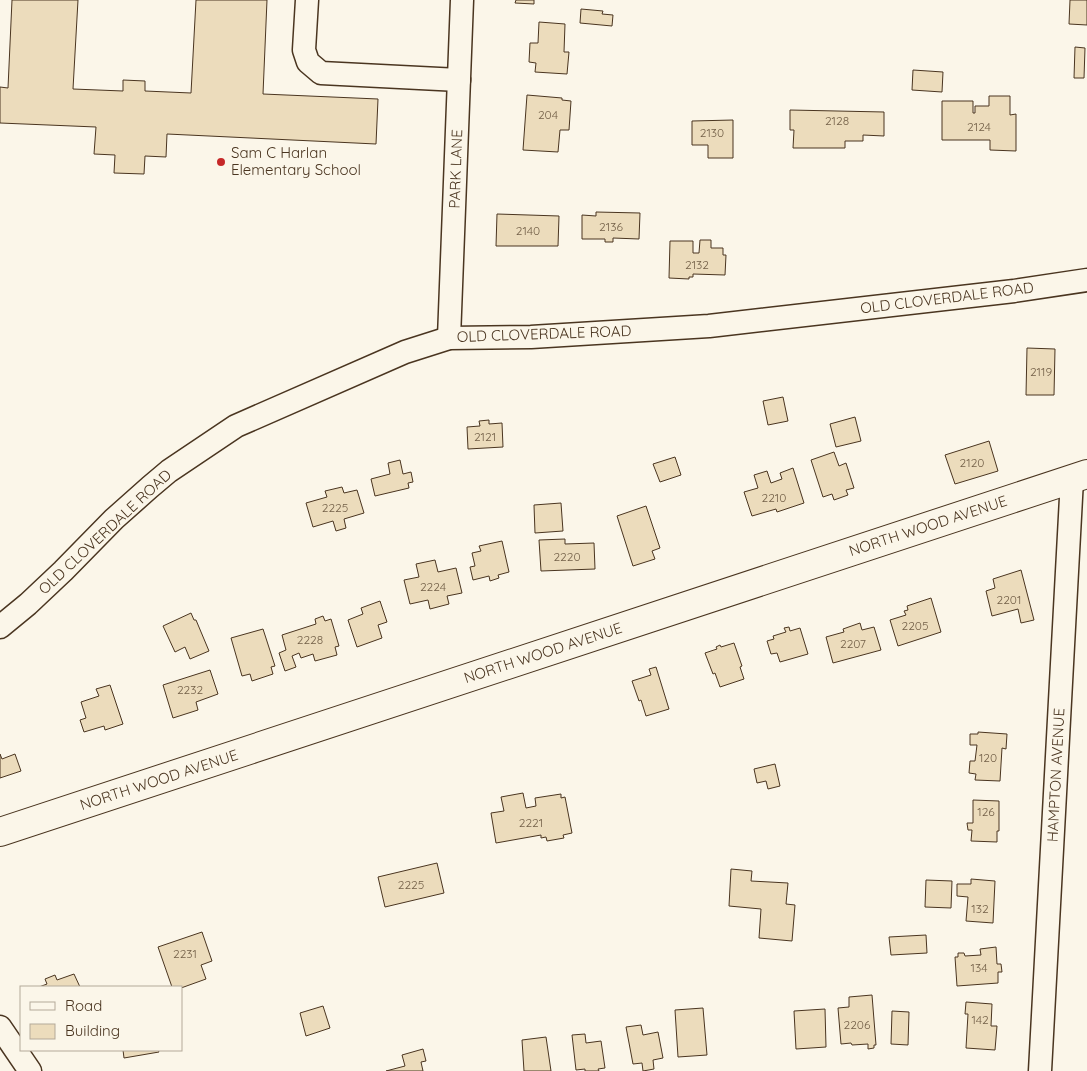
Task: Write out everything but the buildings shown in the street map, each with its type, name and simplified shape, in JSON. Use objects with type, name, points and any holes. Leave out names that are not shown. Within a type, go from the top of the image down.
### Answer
[{"type":"main road","name":"NORTH WOOD AVENUE","points":[[0,832],[1079,477]]},
{"type":"street","points":[[307,0],[304,50],[308,62],[321,73],[459,80]]},
{"type":"street","name":"PARK LANE","points":[[449,338],[462,0]]},
{"type":"street","name":"OLD CLOVERDALE ROAD","points":[[0,627],[56,578],[114,519],[169,471],[236,426],[405,352],[449,338],[531,337],[700,326],[1014,291],[1087,280]]},
{"type":"street","name":"HAMPTON AVENUE","points":[[1040,1071],[1079,477]]},
{"type":"street","points":[[0,1027],[30,1071]]},
{"type":"place","name":"Sam C Harlan Elementary School","points":[[221,162]]}]
